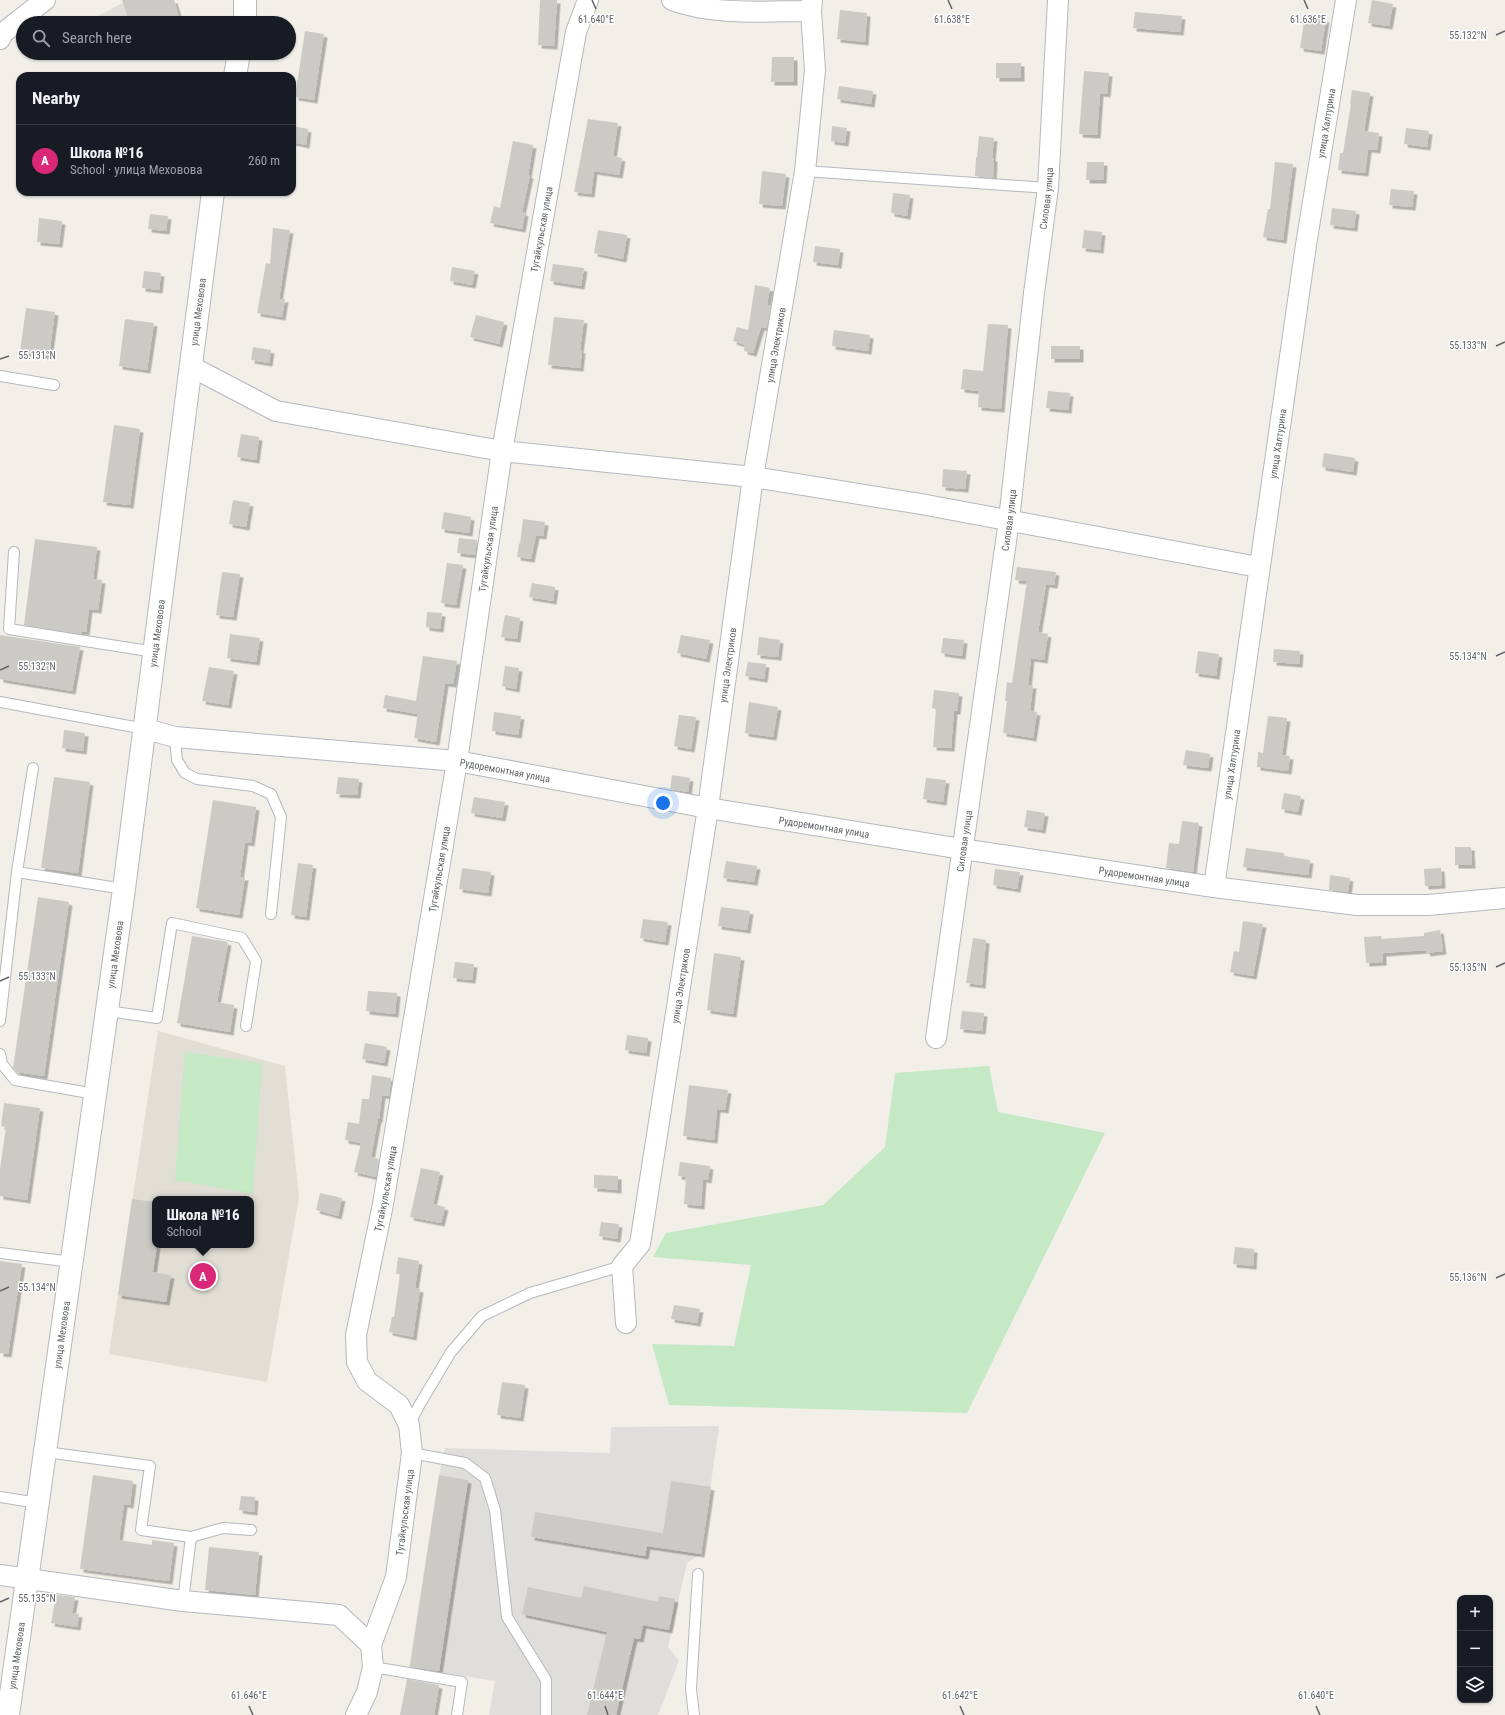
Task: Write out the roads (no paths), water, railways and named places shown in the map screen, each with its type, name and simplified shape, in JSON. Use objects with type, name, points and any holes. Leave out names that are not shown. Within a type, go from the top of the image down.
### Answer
[{"type":"street","points":[[25,16],[45,0]]},
{"type":"street","points":[[245,0],[245,16]]},
{"type":"street","name":"Тугайкульская улица","points":[[356,1715],[367,1692],[374,1667],[371,1645],[396,1577],[412,1453],[409,1425],[398,1405],[367,1381],[357,1362],[356,1335],[383,1204],[456,761],[502,451],[576,32],[588,0]]},
{"type":"street","points":[[672,0],[686,5],[713,10],[812,6]]},
{"type":"street","name":"Силовая улица","points":[[936,1038],[1009,520],[1034,294],[1048,188],[1058,0]]},
{"type":"street","name":"улица Халтурина","points":[[1214,887],[1258,567],[1306,245],[1346,0]]},
{"type":"street","name":"улица Электриков","points":[[622,1266],[640,1244],[708,808],[753,476],[805,171],[815,70],[812,6]]},
{"type":"street","points":[[0,39],[3,34],[16,23]]},
{"type":"street","points":[[236,72],[238,60]]},
{"type":"street","name":"улица Меховова","points":[[8,1715],[146,729],[213,196]]},
{"type":"street","points":[[192,367],[276,411],[502,451],[753,476],[921,504],[1258,567]]},
{"type":"street","name":"Рудоремонтная улица","points":[[146,729],[175,737],[456,761],[708,808],[962,849],[1214,887],[1357,905],[1428,905],[1505,898]]},
{"type":"street","points":[[622,1266],[626,1323]]},
{"type":"street","points":[[0,1576],[183,1601],[340,1615],[371,1645]]},
{"type":"lane","points":[[805,171],[1048,188]]},
{"type":"lane","points":[[0,376],[54,385]]},
{"type":"lane","points":[[14,552],[9,629],[155,652]]},
{"type":"lane","points":[[0,702],[146,729]]},
{"type":"lane","points":[[175,737],[177,760],[185,773],[197,779],[253,786],[271,794],[281,817],[271,914]]},
{"type":"lane","points":[[0,1021],[17,872],[33,768]]},
{"type":"lane","points":[[17,872],[124,889]]},
{"type":"lane","points":[[107,1011],[157,1018],[172,923],[242,938],[256,961],[246,1026]]},
{"type":"lane","points":[[0,1054],[2,1064],[15,1080],[95,1094]]},
{"type":"lane","points":[[0,1253],[72,1262]]},
{"type":"lane","points":[[409,1425],[451,1352],[482,1316],[530,1293],[622,1266]]},
{"type":"lane","points":[[46,1452],[150,1466],[141,1530],[192,1537],[223,1528],[251,1530]]},
{"type":"lane","points":[[412,1453],[465,1463],[485,1478],[495,1510],[508,1617],[546,1680],[546,1715]]},
{"type":"lane","points":[[0,1497],[38,1503]]},
{"type":"lane","points":[[183,1601],[192,1537]]},
{"type":"lane","points":[[694,1715],[691,1689],[698,1574]]},
{"type":"lane","points":[[374,1667],[462,1682],[457,1715]]},
{"type":"place","name":"Школа №16","points":[[203,1276]]}]
